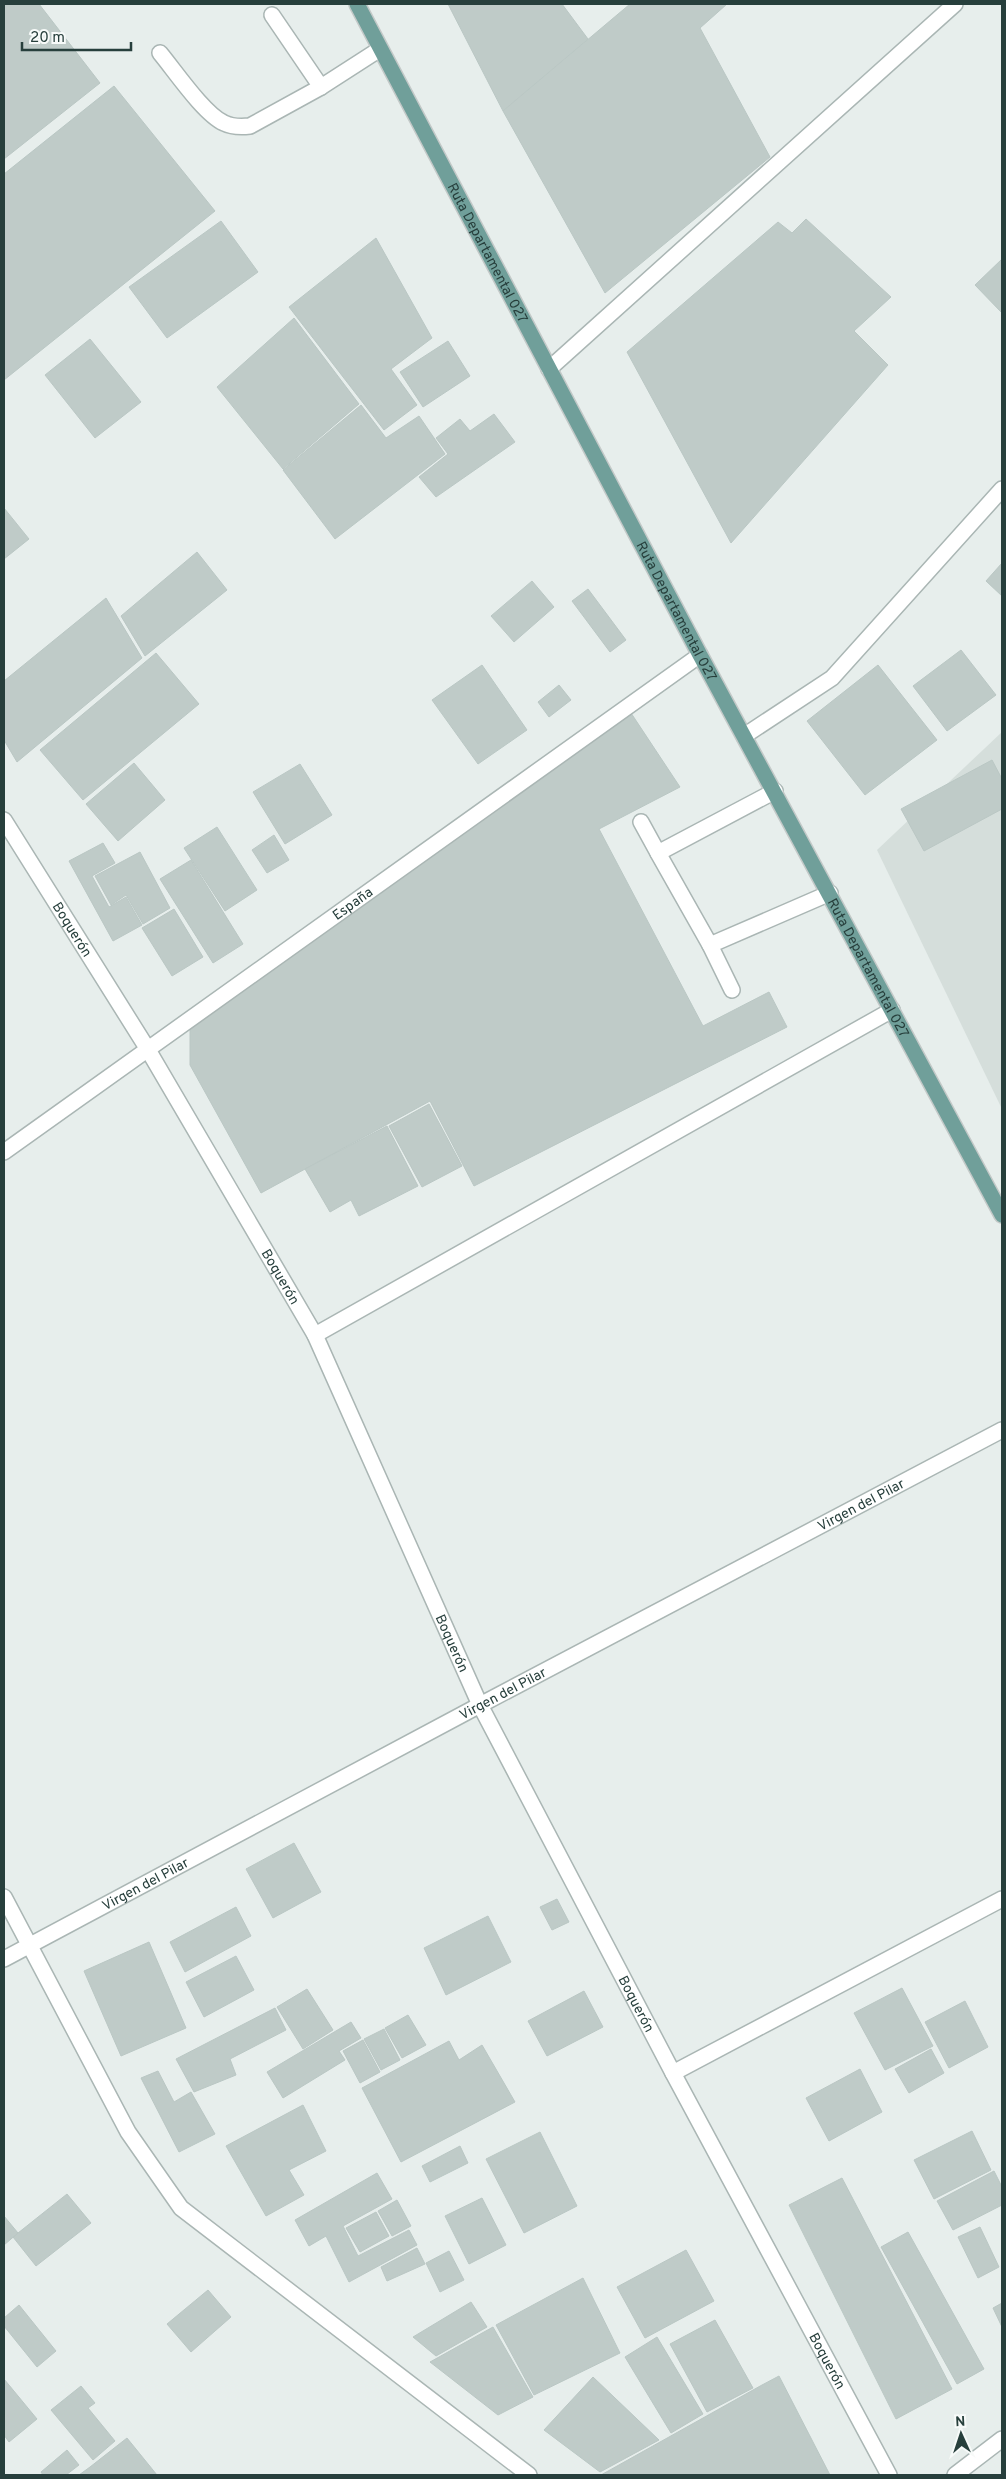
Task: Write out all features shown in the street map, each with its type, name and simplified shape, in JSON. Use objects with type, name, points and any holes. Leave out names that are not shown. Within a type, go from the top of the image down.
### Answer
[{"type":"main road","name":"Ruta Departamental 027","points":[[357,4],[700,655],[1002,1214]]},
{"type":"street","points":[[549,369],[955,4]]},
{"type":"street","points":[[272,15],[321,87]]},
{"type":"street","points":[[160,54],[210,112],[223,123],[240,127],[250,126],[321,87],[380,49]]},
{"type":"street","points":[[744,736],[832,678],[1002,489]]},
{"type":"street","name":"España","points":[[4,1152],[700,655]]},
{"type":"street","points":[[658,853],[775,791]]},
{"type":"street","name":"Boquerón","points":[[4,820],[148,1048],[316,1335],[480,1705],[673,2073],[889,2475]]},
{"type":"street","points":[[641,822],[710,945],[732,990]]},
{"type":"street","points":[[710,945],[830,893]]},
{"type":"street","points":[[316,1335],[892,1010]]},
{"type":"street","name":"Virgen del Pilar","points":[[4,1959],[1002,1430]]},
{"type":"street","points":[[4,1897],[28,1946],[128,2132],[181,2208],[529,2475]]},
{"type":"street","points":[[673,2073],[1002,1900]]},
{"type":"street","points":[[955,2475],[1002,2439]]},
{"type":"shaded area","points":[[1002,732],[1002,1109],[877,850]]},
{"type":"building","points":[[4,4],[39,4],[100,83],[4,159]]},
{"type":"building","points":[[448,4],[562,4],[588,39],[503,111]]},
{"type":"building","points":[[630,4],[727,4],[700,28],[770,157],[605,293],[503,111]]},
{"type":"building","points":[[114,86],[215,211],[4,380],[4,174]]},
{"type":"building","points":[[806,219],[891,297],[854,331],[888,365],[731,543],[627,352],[778,222],[792,233]]},
{"type":"building","points":[[221,221],[258,272],[167,338],[129,287]]},
{"type":"building","points":[[376,238],[432,338],[391,369],[417,405],[384,430],[289,307]]},
{"type":"building","points":[[1002,259],[1002,313],[975,285]]},
{"type":"building","points":[[294,318],[359,404],[283,469],[217,387]]},
{"type":"building","points":[[90,339],[141,402],[95,438],[45,375]]},
{"type":"building","points":[[448,341],[470,376],[423,407],[400,372]]},
{"type":"building","points":[[361,405],[386,438],[419,416],[445,454],[335,539],[283,470]]},
{"type":"building","points":[[494,414],[515,442],[436,497],[419,477],[448,454],[436,438],[460,419],[470,431]]},
{"type":"building","points":[[4,508],[29,539],[4,559]]},
{"type":"building","points":[[197,552],[227,590],[145,656],[121,616]]},
{"type":"building","points":[[1002,563],[1002,596],[986,581]]},
{"type":"building","points":[[532,581],[554,607],[514,642],[491,616]]},
{"type":"building","points":[[588,589],[626,640],[610,652],[572,601]]},
{"type":"building","points":[[106,598],[142,658],[17,762],[4,740],[4,681]]},
{"type":"building","points":[[961,650],[996,695],[947,731],[913,686]]},
{"type":"building","points":[[156,653],[199,704],[83,800],[40,750]]},
{"type":"building","points":[[482,665],[527,730],[478,764],[432,700]]},
{"type":"building","points":[[878,665],[937,740],[865,795],[807,721]]},
{"type":"building","points":[[559,685],[571,700],[549,717],[538,702]]},
{"type":"building","points":[[631,713],[680,787],[599,829],[703,1026],[769,992],[787,1027],[474,1186],[430,1101],[261,1193],[190,1065],[190,1029],[337,920]]},
{"type":"building","points":[[992,760],[1002,779],[1002,809],[924,851],[901,809]]},
{"type":"building","points":[[134,763],[165,800],[118,841],[86,804]]},
{"type":"building","points":[[300,764],[332,815],[285,844],[253,792]]},
{"type":"building","points":[[217,827],[257,890],[225,911],[184,848]]},
{"type":"building","points":[[274,835],[289,860],[267,873],[252,850]]},
{"type":"building","points":[[103,843],[115,863],[92,876],[109,907],[126,897],[142,925],[113,941],[69,861]]},
{"type":"building","points":[[140,852],[170,908],[143,924],[126,895],[111,905],[95,876]]},
{"type":"building","points":[[191,860],[243,944],[213,963],[160,879]]},
{"type":"building","points":[[174,909],[203,957],[172,976],[142,928]]},
{"type":"building","points":[[429,1104],[462,1166],[422,1187],[389,1126]]},
{"type":"building","points":[[387,1126],[418,1186],[359,1216],[351,1200],[330,1212],[305,1169]]},
{"type":"building","points":[[294,1843],[321,1892],[273,1918],[246,1869]]},
{"type":"building","points":[[557,1899],[569,1922],[552,1930],[540,1907]]},
{"type":"building","points":[[236,1907],[251,1936],[185,1972],[170,1942]]},
{"type":"building","points":[[488,1916],[511,1962],[446,1995],[424,1948]]},
{"type":"building","points":[[149,1942],[186,2028],[121,2056],[84,1971]]},
{"type":"building","points":[[236,1956],[254,1990],[204,2017],[186,1982]]},
{"type":"building","points":[[902,1988],[933,2046],[885,2070],[854,2013]]},
{"type":"building","points":[[307,1989],[333,2030],[303,2049],[277,2007]]},
{"type":"building","points":[[584,1991],[603,2027],[547,2056],[528,2021]]},
{"type":"building","points":[[965,2001],[988,2047],[949,2068],[925,2022]]},
{"type":"building","points":[[275,2008],[286,2030],[230,2059],[236,2075],[194,2092],[176,2059]]},
{"type":"building","points":[[408,2015],[426,2045],[402,2058],[385,2028]]},
{"type":"building","points":[[351,2022],[361,2038],[339,2051],[345,2060],[283,2098],[267,2072]]},
{"type":"building","points":[[384,2029],[400,2060],[381,2070],[364,2039]]},
{"type":"building","points":[[363,2040],[380,2072],[360,2083],[343,2051]]},
{"type":"building","points":[[449,2041],[459,2060],[482,2045],[515,2102],[401,2162],[362,2088]]},
{"type":"building","points":[[931,2049],[944,2073],[909,2093],[895,2069]]},
{"type":"building","points":[[860,2069],[882,2112],[829,2141],[806,2098]]},
{"type":"building","points":[[158,2071],[174,2102],[191,2092],[215,2134],[179,2152],[141,2078]]},
{"type":"building","points":[[303,2105],[326,2151],[289,2170],[304,2195],[266,2216],[226,2146]]},
{"type":"building","points":[[972,2131],[991,2170],[934,2199],[914,2160]]},
{"type":"building","points":[[540,2132],[577,2206],[524,2233],[486,2159]]},
{"type":"building","points":[[460,2146],[468,2163],[430,2182],[422,2166]]},
{"type":"building","points":[[994,2171],[1002,2187],[1002,2205],[953,2230],[937,2201]]},
{"type":"building","points":[[377,2173],[392,2199],[343,2226],[358,2256],[409,2230],[417,2245],[349,2282],[326,2236],[309,2246],[295,2220]]},
{"type":"building","points":[[842,2178],[952,2389],[896,2419],[789,2205]]},
{"type":"building","points":[[67,2194],[91,2223],[36,2266],[13,2237]]},
{"type":"building","points":[[482,2198],[506,2245],[469,2264],[445,2216]]},
{"type":"building","points":[[397,2200],[411,2226],[392,2236],[378,2211]]},
{"type":"building","points":[[376,2212],[389,2236],[360,2252],[346,2228]]},
{"type":"building","points":[[4,2216],[18,2233],[4,2245]]},
{"type":"building","points":[[980,2227],[999,2267],[978,2278],[958,2237]]},
{"type":"building","points":[[908,2232],[984,2369],[957,2384],[881,2247]]},
{"type":"building","points":[[417,2248],[425,2264],[387,2281],[381,2267]]},
{"type":"building","points":[[686,2250],[714,2301],[645,2338],[617,2287]]},
{"type":"building","points":[[449,2251],[464,2280],[440,2292],[426,2263]]},
{"type":"building","points":[[583,2278],[620,2353],[534,2395],[496,2325]]},
{"type":"building","points":[[208,2290],[231,2317],[191,2352],[167,2324]]},
{"type":"building","points":[[471,2302],[487,2327],[436,2356],[413,2337]]},
{"type":"building","points":[[1002,2303],[1002,2327],[993,2308]]},
{"type":"building","points":[[19,2305],[56,2351],[37,2367],[4,2326],[4,2318]]},
{"type":"building","points":[[715,2320],[753,2388],[707,2412],[670,2344]]},
{"type":"building","points":[[493,2327],[533,2397],[498,2415],[430,2362]]},
{"type":"building","points":[[657,2337],[703,2414],[671,2433],[625,2357]]},
{"type":"building","points":[[779,2376],[830,2475],[601,2475],[762,2385]]},
{"type":"building","points":[[593,2377],[659,2440],[600,2472],[544,2430]]},
{"type":"building","points":[[4,2379],[37,2419],[9,2442],[4,2435]]},
{"type":"building","points":[[81,2386],[95,2403],[88,2408],[115,2441],[93,2460],[51,2410]]},
{"type":"building","points":[[127,2438],[157,2475],[79,2475],[90,2467]]},
{"type":"building","points":[[67,2450],[79,2465],[66,2475],[43,2475],[41,2472]]}]
